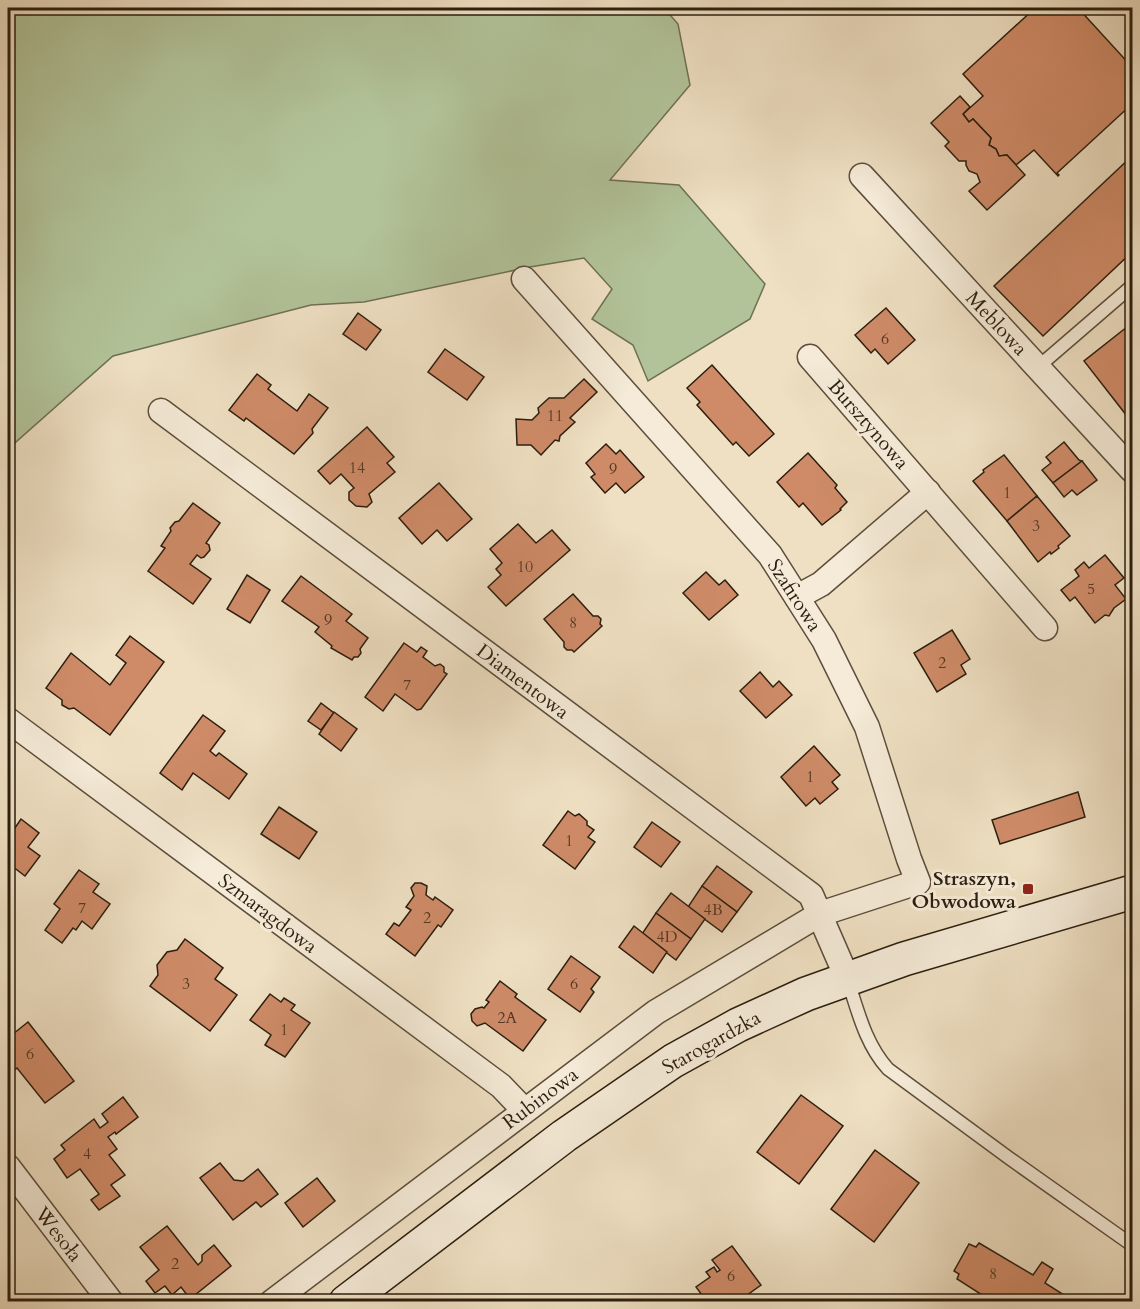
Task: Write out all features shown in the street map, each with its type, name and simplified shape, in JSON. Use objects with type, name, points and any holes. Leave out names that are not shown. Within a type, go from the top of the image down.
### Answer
[{"type":"main road","name":"Starogardzka","points":[[346,1302],[564,1136],[674,1061],[738,1024],[806,994],[904,959],[1132,892]]},
{"type":"street","name":"Meblowa","points":[[862,176],[1132,470]]},
{"type":"street","name":"Szafirowa","points":[[524,279],[770,555],[824,640],[867,727],[918,882],[820,914]]},
{"type":"street","name":"Bursztynowa","points":[[810,357],[1045,628]]},
{"type":"street","name":"Diamentowa","points":[[161,411],[811,895],[848,980]]},
{"type":"street","points":[[797,597],[821,584],[928,492]]},
{"type":"street","name":"Szmaragdowa","points":[[8,720],[501,1086],[524,1110]]},
{"type":"street","name":"Rubinowa","points":[[272,1302],[656,1012],[820,914]]},
{"type":"street","name":"Wesoła","points":[[8,1167],[111,1302]]},
{"type":"lane","points":[[1038,367],[1132,286]]},
{"type":"lane","points":[[848,980],[870,1044],[877,1057],[888,1069],[1132,1245]]},
{"type":"green space","points":[[8,8],[664,8],[678,24],[690,85],[610,180],[679,185],[765,284],[750,319],[648,381],[633,345],[592,319],[612,289],[584,258],[364,302],[311,305],[113,356],[8,449]]},
{"type":"building","points":[[1035,8],[1078,8],[1132,67],[1132,104],[1057,173],[1058,176],[1034,150],[1016,165],[1007,155],[999,156],[996,149],[989,145],[991,138],[973,119],[969,122],[963,114],[983,96],[963,74]]},
{"type":"building","points":[[960,96],[970,107],[963,114],[969,122],[973,119],[991,138],[989,145],[996,149],[999,156],[1007,155],[1025,175],[987,210],[969,191],[980,182],[977,174],[969,171],[966,161],[959,161],[945,146],[949,142],[931,123]]},
{"type":"building","points":[[1132,156],[1132,252],[1043,336],[994,286]]},
{"type":"building","points":[[886,308],[915,340],[888,364],[875,349],[871,353],[855,335]]},
{"type":"building","points":[[358,313],[381,330],[366,350],[343,334]]},
{"type":"building","points":[[1132,323],[1132,411],[1127,416],[1084,361]]},
{"type":"building","points":[[445,349],[484,377],[467,400],[428,372]]},
{"type":"building","points":[[712,365],[774,434],[749,456],[736,442],[733,445],[697,405],[700,402],[687,388]]},
{"type":"building","points":[[257,374],[271,385],[268,389],[297,411],[309,394],[328,408],[312,429],[313,433],[294,454],[246,418],[244,421],[229,410]]},
{"type":"building","points":[[584,379],[597,392],[570,418],[575,422],[560,436],[559,441],[555,440],[541,455],[531,445],[517,445],[516,419],[532,420],[539,413],[538,408],[549,398],[564,398]]},
{"type":"building","points":[[367,427],[394,457],[387,463],[395,472],[369,494],[372,502],[367,507],[356,506],[349,500],[349,492],[354,488],[341,474],[330,484],[318,471]]},
{"type":"building","points":[[1064,442],[1082,461],[1053,483],[1042,470],[1051,463],[1046,457]]},
{"type":"building","points":[[606,444],[616,454],[620,450],[644,477],[625,493],[616,483],[605,493],[591,477],[595,474],[586,463]]},
{"type":"building","points":[[808,453],[837,485],[835,488],[847,502],[841,510],[822,525],[803,503],[799,507],[777,482]]},
{"type":"building","points":[[1004,455],[1037,496],[1007,521],[973,481],[984,472],[983,470]]},
{"type":"building","points":[[1082,461],[1097,480],[1077,495],[1072,490],[1064,497],[1053,483]]},
{"type":"building","points":[[439,483],[472,519],[447,541],[437,530],[422,544],[399,518]]},
{"type":"building","points":[[1037,496],[1070,536],[1058,546],[1059,548],[1038,562],[1007,521]]},
{"type":"building","points":[[193,503],[220,523],[206,543],[210,550],[204,557],[197,555],[190,564],[211,579],[193,604],[148,571],[165,548],[161,546],[171,531],[170,528],[179,521]]},
{"type":"building","points":[[518,524],[536,543],[552,530],[570,550],[506,606],[488,587],[501,575],[496,569],[502,563],[490,549]]},
{"type":"building","points":[[1105,555],[1124,578],[1115,585],[1126,599],[1114,608],[1109,616],[1105,615],[1095,623],[1075,597],[1070,601],[1061,590],[1079,576],[1075,570],[1084,562],[1089,568]]},
{"type":"building","points":[[706,572],[719,585],[725,580],[738,595],[709,620],[683,593]]},
{"type":"building","points":[[247,575],[270,590],[250,623],[227,609]]},
{"type":"building","points":[[301,576],[352,614],[346,621],[368,638],[360,649],[361,653],[358,657],[352,660],[331,648],[332,646],[315,632],[319,627],[282,601]]},
{"type":"building","points":[[573,594],[593,616],[601,619],[602,626],[574,652],[564,647],[564,642],[544,619]]},
{"type":"building","points":[[952,630],[970,659],[961,665],[966,674],[937,692],[914,653]]},
{"type":"building","points":[[130,636],[164,662],[110,735],[74,708],[69,709],[62,705],[62,700],[46,688],[71,653],[110,685],[126,663],[116,655]]},
{"type":"building","points":[[404,643],[417,652],[421,647],[427,651],[423,657],[435,666],[440,664],[447,674],[421,709],[417,710],[395,694],[383,711],[365,697]]},
{"type":"building","points":[[760,672],[773,687],[779,681],[792,695],[766,718],[740,691]]},
{"type":"building","points":[[321,703],[334,713],[321,730],[308,721]]},
{"type":"building","points":[[334,712],[357,729],[341,751],[319,734]]},
{"type":"building","points":[[203,715],[225,731],[210,751],[216,756],[219,753],[247,774],[229,799],[193,773],[182,790],[160,773]]},
{"type":"building","points":[[814,746],[840,775],[832,782],[838,789],[820,804],[815,798],[806,806],[781,777]]},
{"type":"building","points":[[1078,792],[1085,817],[1000,844],[992,820]]},
{"type":"building","points":[[279,807],[317,832],[299,859],[261,834]]},
{"type":"building","points":[[568,811],[575,816],[579,814],[594,830],[588,837],[595,842],[575,869],[543,845]]},
{"type":"building","points":[[21,819],[39,833],[28,847],[40,856],[25,876],[8,863],[8,838]]},
{"type":"building","points":[[652,822],[680,842],[661,867],[634,847]]},
{"type":"building","points":[[717,866],[752,892],[737,912],[702,886]]},
{"type":"building","points":[[79,870],[99,884],[93,892],[110,904],[92,929],[82,921],[76,930],[73,928],[62,943],[45,930],[60,909],[54,904]]},
{"type":"building","points":[[415,883],[427,886],[426,895],[433,900],[435,897],[453,910],[441,927],[438,925],[415,956],[386,934],[394,923],[399,926],[411,910],[406,907],[414,896],[411,888]]},
{"type":"building","points":[[702,886],[737,912],[722,932],[688,907]]},
{"type":"building","points":[[671,893],[705,919],[691,939],[656,913]]},
{"type":"building","points":[[656,913],[691,939],[676,960],[642,934]]},
{"type":"building","points":[[634,926],[667,952],[653,973],[619,947]]},
{"type":"building","points":[[185,939],[223,968],[215,979],[237,995],[210,1031],[150,986],[158,975],[157,965],[167,952],[177,950]]},
{"type":"building","points":[[571,956],[600,977],[591,989],[594,992],[580,1012],[548,989]]},
{"type":"building","points":[[500,981],[517,994],[515,997],[546,1020],[523,1051],[485,1023],[477,1026],[472,1021],[471,1014],[475,1009],[484,1008],[489,1002],[486,1000]]},
{"type":"building","points":[[270,994],[281,1002],[284,998],[295,1005],[291,1010],[310,1023],[285,1057],[265,1045],[271,1035],[250,1020]]},
{"type":"building","points":[[28,1022],[74,1081],[45,1103],[17,1068],[8,1075],[8,1038]]},
{"type":"building","points":[[801,1095],[843,1126],[799,1184],[757,1152]]},
{"type":"building","points":[[123,1097],[138,1117],[116,1134],[115,1132],[108,1137],[117,1149],[109,1155],[125,1175],[111,1185],[120,1196],[99,1210],[91,1200],[99,1194],[80,1169],[67,1178],[54,1159],[65,1150],[61,1145],[94,1119],[100,1128],[108,1122],[102,1114]]},
{"type":"building","points":[[875,1150],[919,1183],[874,1242],[831,1209]]},
{"type":"building","points":[[220,1163],[234,1180],[243,1181],[258,1169],[278,1194],[261,1207],[256,1202],[233,1220],[200,1178]]},
{"type":"building","points":[[317,1178],[335,1201],[303,1227],[285,1203]]},
{"type":"building","points":[[167,1226],[198,1265],[202,1261],[202,1255],[214,1245],[231,1266],[190,1299],[181,1287],[172,1295],[165,1286],[155,1293],[146,1281],[159,1270],[140,1247]]},
{"type":"building","points":[[979,1243],[1033,1275],[1042,1262],[1053,1269],[1045,1283],[1075,1302],[993,1302],[957,1279],[959,1274],[954,1271],[969,1244],[976,1247]]},
{"type":"building","points":[[732,1246],[761,1285],[743,1298],[745,1302],[707,1302],[696,1287],[710,1277],[706,1272],[714,1267],[717,1272],[720,1270],[712,1260]]},
{"type":"waterway","points":[[8,432],[8,443]]},
{"type":"place","name":"Straszyn, Obwodowa","points":[[1028,889]]}]
